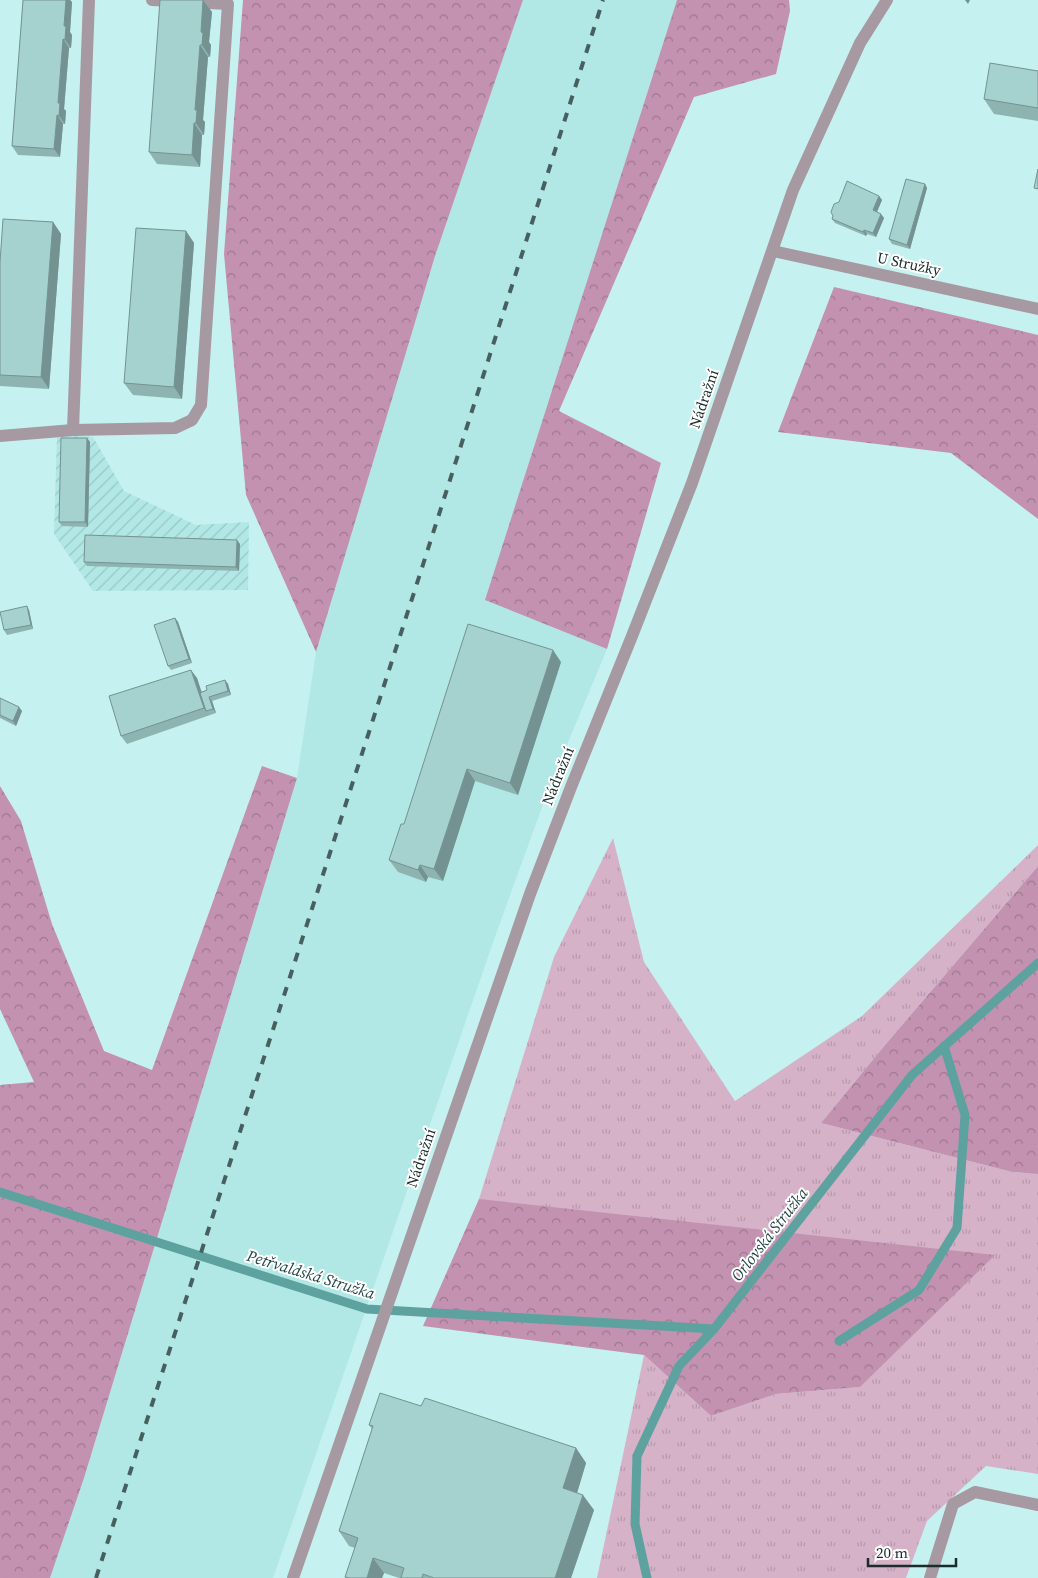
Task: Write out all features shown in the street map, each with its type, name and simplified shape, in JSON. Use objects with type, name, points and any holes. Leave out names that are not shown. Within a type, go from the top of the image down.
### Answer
[{"type":"street","points":[[73,430],[89,0]]},
{"type":"street","points":[[0,436],[73,430],[175,428],[192,420],[201,405],[228,4],[152,0]]},
{"type":"street","name":"Nádražní","points":[[293,1578],[530,894],[692,483],[793,190],[860,44],[887,0]]},
{"type":"street","name":"U Stružky","points":[[773,251],[1038,309]]},
{"type":"street","points":[[930,1578],[954,1504],[975,1492],[1038,1505]]},
{"type":"shaded area","points":[[523,0],[677,0],[486,600],[607,649],[549,788],[496,934],[273,1578],[50,1578],[84,1478],[297,778],[316,652],[435,256]]},
{"type":"shaded area","points":[[57,434],[93,437],[124,491],[196,525],[249,522],[248,590],[93,591],[54,534]]},
{"type":"green space","points":[[243,0],[523,0],[435,256],[316,652],[246,495],[224,254]]},
{"type":"green space","points":[[677,0],[789,0],[790,11],[776,74],[694,97],[559,411],[661,463],[607,649],[485,600]]},
{"type":"green space","points":[[834,287],[1038,335],[1038,519],[951,453],[778,432]]},
{"type":"green space","points":[[262,766],[297,778],[84,1478],[50,1578],[0,1578],[0,1085],[34,1082],[0,1009],[0,786],[21,821],[52,924],[104,1051],[152,1070]]},
{"type":"green space","points":[[613,838],[644,962],[735,1101],[862,1016],[1038,845],[1038,866],[821,1123],[1012,1172],[1038,1174],[1038,1474],[986,1466],[927,1521],[906,1578],[597,1578],[644,1355],[711,1416],[776,1394],[859,1387],[479,1199],[554,957]]},
{"type":"green space","points":[[1038,866],[1038,1174],[1012,1172],[821,1123],[885,1045]]},
{"type":"green space","points":[[479,1199],[995,1255],[860,1387],[776,1394],[711,1416],[644,1355],[423,1326]]},
{"type":"building","points":[[23,0],[66,0],[65,40],[63,39],[58,103],[60,103],[59,116],[57,115],[54,149],[12,146]]},
{"type":"building","points":[[160,0],[203,0],[201,32],[203,33],[202,45],[200,45],[195,110],[197,110],[196,123],[194,123],[192,155],[149,152]]},
{"type":"building","points":[[990,63],[1038,71],[1038,108],[984,99]]},
{"type":"building","points":[[1038,169],[1038,189],[1034,188]]},
{"type":"building","points":[[906,179],[925,184],[907,245],[889,239]]},
{"type":"building","points":[[847,181],[879,196],[873,210],[881,214],[873,233],[864,230],[863,232],[832,219],[831,212],[834,204],[839,202]]},
{"type":"building","points":[[3,219],[53,222],[41,377],[0,375],[0,262]]},
{"type":"building","points":[[136,228],[186,231],[174,387],[124,383]]},
{"type":"building","points":[[61,438],[87,438],[85,522],[59,522]]},
{"type":"building","points":[[85,535],[237,540],[236,567],[84,562]]},
{"type":"building","points":[[27,606],[31,625],[4,630],[0,612]]},
{"type":"building","points":[[175,618],[189,659],[168,666],[154,625]]},
{"type":"building","points":[[468,624],[553,650],[510,783],[467,769],[434,869],[420,865],[418,870],[389,860],[401,824],[404,824]]},
{"type":"building","points":[[191,670],[204,708],[121,736],[109,696]]},
{"type":"building","points":[[225,680],[228,691],[209,697],[213,709],[206,711],[200,693],[207,690],[206,686]]},
{"type":"building","points":[[0,698],[19,707],[13,721],[0,715]]},
{"type":"building","points":[[380,1393],[421,1406],[425,1398],[576,1448],[563,1488],[583,1495],[555,1578],[434,1578],[423,1574],[422,1578],[401,1578],[404,1568],[373,1558],[367,1578],[345,1577],[358,1538],[339,1531],[373,1426],[369,1425]]},
{"type":"waterway","name":"Orlovská Stružka","points":[[647,1578],[635,1524],[637,1456],[679,1366],[714,1329],[912,1075],[1038,963]]},
{"type":"waterway","points":[[839,1341],[919,1290],[957,1228],[965,1115],[944,1046]]},
{"type":"waterway","name":"Petřvaldská Stružka","points":[[0,1192],[367,1309],[714,1329]]},
{"type":"railway","points":[[96,1578],[603,0]]}]
